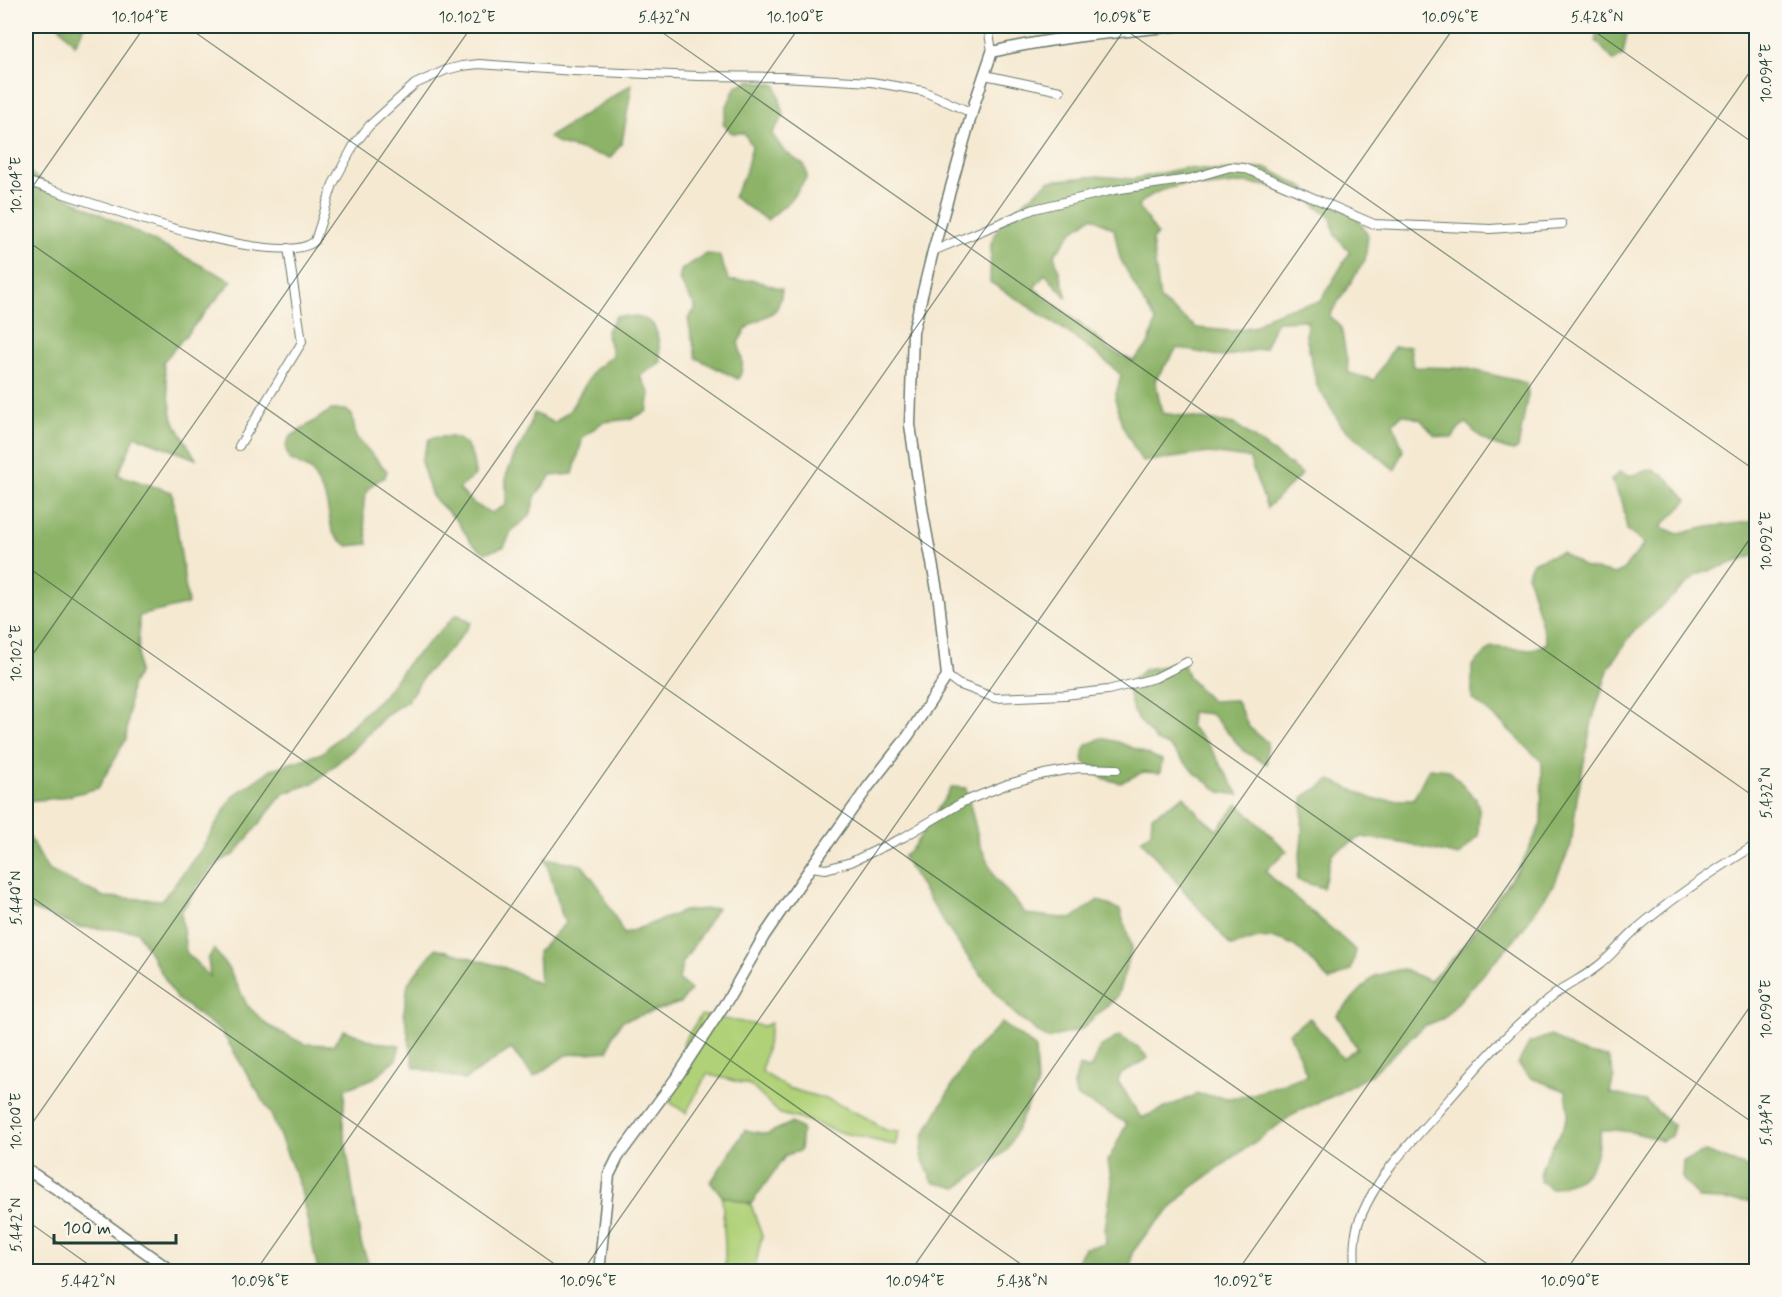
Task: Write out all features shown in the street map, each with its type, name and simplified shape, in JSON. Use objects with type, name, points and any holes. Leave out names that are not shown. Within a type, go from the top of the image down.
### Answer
[{"type":"street","points":[[599,1272],[609,1175],[618,1157],[679,1074],[730,996],[764,936],[811,867],[908,736],[947,676],[939,601],[910,425],[913,332],[933,251],[972,113],[992,52],[988,26]]},
{"type":"street","points":[[992,52],[1093,30],[1176,26]]},
{"type":"street","points":[[26,181],[137,219],[208,238],[288,248],[310,245],[315,242],[333,184],[354,145],[369,126],[415,84],[446,70],[462,66],[479,64],[698,76],[782,76],[872,82],[923,91],[972,113]]},
{"type":"street","points":[[985,75],[1060,91]]},
{"type":"street","points":[[933,251],[1034,209],[1114,190],[1189,179],[1230,167],[1244,168],[1374,224],[1490,230],[1562,224]]},
{"type":"street","points":[[239,446],[302,342],[288,248]]},
{"type":"street","points":[[947,676],[958,684],[995,698],[1065,695],[1108,690],[1155,678],[1187,662]]},
{"type":"street","points":[[811,867],[826,869],[851,862],[904,837],[963,802],[1008,784],[1078,768],[1117,769]]},
{"type":"street","points":[[1356,1272],[1354,1246],[1356,1232],[1362,1213],[1376,1188],[1392,1163],[1483,1058],[1550,997],[1598,966],[1669,903],[1756,844]]},
{"type":"street","points":[[26,1169],[173,1272]]},
{"type":"green space","points":[[59,26],[84,26],[75,45]]},
{"type":"green space","points":[[1596,26],[1645,26],[1627,34],[1623,55],[1614,61],[1596,41]]},
{"type":"green space","points":[[751,80],[776,85],[784,115],[772,134],[784,151],[805,166],[807,177],[789,202],[767,220],[733,197],[745,174],[752,146],[744,133],[732,133],[723,124],[727,106],[736,86]]},
{"type":"green space","points":[[632,84],[622,143],[610,158],[559,144],[549,137]]},
{"type":"green space","points":[[1185,168],[1218,171],[1267,168],[1357,217],[1368,236],[1365,260],[1329,316],[1341,327],[1349,373],[1374,380],[1394,347],[1410,346],[1413,367],[1465,368],[1527,383],[1528,394],[1518,448],[1514,451],[1498,447],[1482,438],[1466,423],[1452,438],[1435,436],[1421,420],[1403,414],[1393,423],[1403,450],[1395,470],[1342,426],[1317,386],[1306,336],[1307,320],[1277,321],[1265,348],[1224,357],[1177,348],[1155,380],[1162,413],[1235,424],[1302,474],[1267,508],[1249,458],[1209,453],[1142,462],[1122,425],[1115,398],[1121,375],[1074,337],[990,282],[991,244],[1000,222],[1049,181],[1098,176],[1133,179]],"holes":[[[1192,183],[1207,187],[1244,183],[1296,191],[1331,218],[1335,235],[1350,252],[1320,302],[1293,307],[1269,316],[1256,326],[1231,331],[1197,328],[1160,300],[1152,240],[1157,234],[1138,206],[1156,193]],[[1092,217],[1114,229],[1120,258],[1156,321],[1148,345],[1133,361],[1108,349],[1099,339],[1034,288],[1045,274],[1067,298],[1054,255],[1073,231]]]},
{"type":"green space","points":[[26,170],[57,192],[232,281],[163,362],[173,420],[196,459],[135,436],[118,475],[172,492],[188,604],[139,616],[138,674],[131,686],[126,739],[98,788],[60,798],[26,801]]},
{"type":"green space","points":[[706,254],[719,255],[729,281],[754,280],[782,289],[776,310],[749,326],[738,342],[742,365],[738,379],[696,358],[688,319],[696,308],[679,280],[681,270]]},
{"type":"green space","points":[[616,316],[648,320],[656,330],[661,362],[640,376],[650,394],[647,411],[631,419],[603,422],[583,437],[573,474],[551,476],[536,495],[530,516],[513,529],[504,547],[485,553],[472,543],[457,521],[432,496],[421,462],[429,439],[449,437],[463,442],[468,448],[475,475],[459,489],[474,504],[492,513],[506,505],[506,476],[526,436],[534,413],[554,423],[570,410],[594,370],[613,355],[606,332]]},
{"type":"green space","points":[[331,410],[346,410],[352,415],[356,437],[387,471],[385,477],[372,485],[365,497],[364,513],[368,544],[348,546],[336,537],[332,531],[326,499],[311,470],[289,459],[287,453],[286,446],[290,437]]},
{"type":"green space","points":[[1653,469],[1666,477],[1687,500],[1661,527],[1678,534],[1708,527],[1756,521],[1756,555],[1697,575],[1634,631],[1609,667],[1592,721],[1577,798],[1571,845],[1554,884],[1520,933],[1444,1018],[1424,1026],[1372,1074],[1335,1095],[1295,1113],[1191,1188],[1146,1234],[1132,1253],[1131,1271],[1071,1271],[1085,1248],[1106,1244],[1105,1229],[1112,1183],[1108,1161],[1127,1123],[1076,1096],[1074,1085],[1079,1066],[1090,1069],[1100,1047],[1119,1036],[1138,1047],[1148,1058],[1120,1075],[1118,1081],[1141,1118],[1198,1094],[1229,1098],[1253,1094],[1307,1075],[1289,1032],[1310,1018],[1342,1058],[1357,1048],[1337,1015],[1374,976],[1402,969],[1430,981],[1459,952],[1522,863],[1541,824],[1542,762],[1504,725],[1472,699],[1472,666],[1492,647],[1532,650],[1547,643],[1527,574],[1533,562],[1561,552],[1584,567],[1615,574],[1623,570],[1644,544],[1627,530],[1623,504],[1611,480],[1620,472],[1629,476]]},
{"type":"green space","points":[[457,614],[471,623],[454,645],[426,673],[407,701],[387,714],[356,747],[315,782],[283,794],[234,855],[218,864],[204,878],[181,912],[186,952],[210,977],[208,959],[214,949],[230,971],[247,1005],[267,1025],[304,1044],[333,1045],[344,1030],[375,1042],[400,1045],[396,1059],[374,1078],[345,1089],[343,1126],[361,1243],[371,1271],[318,1271],[300,1186],[270,1112],[222,1032],[176,998],[137,931],[78,927],[26,907],[26,834],[48,870],[104,897],[162,900],[201,850],[233,796],[272,769],[322,753],[385,694],[407,664]]},
{"type":"green space","points":[[1183,663],[1189,678],[1211,701],[1236,700],[1249,727],[1267,742],[1267,764],[1245,752],[1211,714],[1191,712],[1190,726],[1208,744],[1239,795],[1220,792],[1195,773],[1170,747],[1156,741],[1133,712],[1127,685],[1145,669]]},
{"type":"green space","points":[[1101,738],[1118,742],[1162,760],[1160,773],[1143,772],[1120,783],[1102,778],[1083,761],[1085,746]]},
{"type":"green space","points":[[1429,768],[1449,770],[1476,799],[1479,807],[1478,836],[1459,856],[1402,843],[1362,837],[1332,853],[1323,888],[1297,880],[1302,837],[1303,797],[1331,780],[1375,800],[1413,800]]},
{"type":"green space","points":[[952,787],[966,788],[980,845],[996,879],[1026,914],[1071,919],[1098,900],[1120,910],[1132,948],[1117,997],[1081,1029],[1047,1039],[1021,1020],[968,958],[903,857],[914,846]]},
{"type":"green space","points":[[1184,796],[1199,815],[1217,830],[1238,804],[1287,851],[1265,871],[1356,951],[1351,970],[1329,981],[1301,951],[1274,938],[1255,939],[1231,946],[1141,840],[1151,832],[1152,816]]},
{"type":"green space","points":[[545,858],[582,865],[599,887],[624,934],[684,911],[717,908],[682,964],[679,980],[691,990],[680,1003],[622,1021],[613,1035],[608,1051],[566,1055],[534,1077],[511,1049],[464,1080],[414,1067],[404,1012],[408,983],[436,948],[503,967],[540,984],[538,952],[566,922]]},
{"type":"green space","points":[[701,1015],[764,1026],[771,1023],[762,1072],[788,1088],[829,1100],[865,1117],[885,1130],[899,1132],[895,1145],[835,1131],[812,1122],[780,1114],[750,1085],[707,1074],[686,1113],[665,1099],[679,1074],[684,1041]]},
{"type":"green space","points":[[1002,1023],[1035,1047],[1037,1086],[1007,1150],[957,1188],[933,1182],[921,1156],[924,1135],[969,1056]]},
{"type":"green space","points":[[1551,1035],[1578,1051],[1608,1057],[1614,1076],[1610,1093],[1645,1101],[1674,1126],[1671,1136],[1661,1141],[1632,1132],[1601,1130],[1593,1163],[1583,1176],[1551,1189],[1540,1181],[1543,1164],[1568,1115],[1566,1091],[1531,1078],[1518,1064],[1529,1043]]},
{"type":"green space","points":[[791,1123],[802,1129],[800,1151],[786,1155],[751,1204],[722,1196],[711,1182],[745,1130],[767,1134]]},
{"type":"green space","points":[[1705,1152],[1752,1169],[1756,1168],[1756,1202],[1699,1199],[1682,1178],[1683,1161]]},
{"type":"green space","points":[[722,1196],[751,1204],[762,1236],[754,1271],[725,1271]]}]
